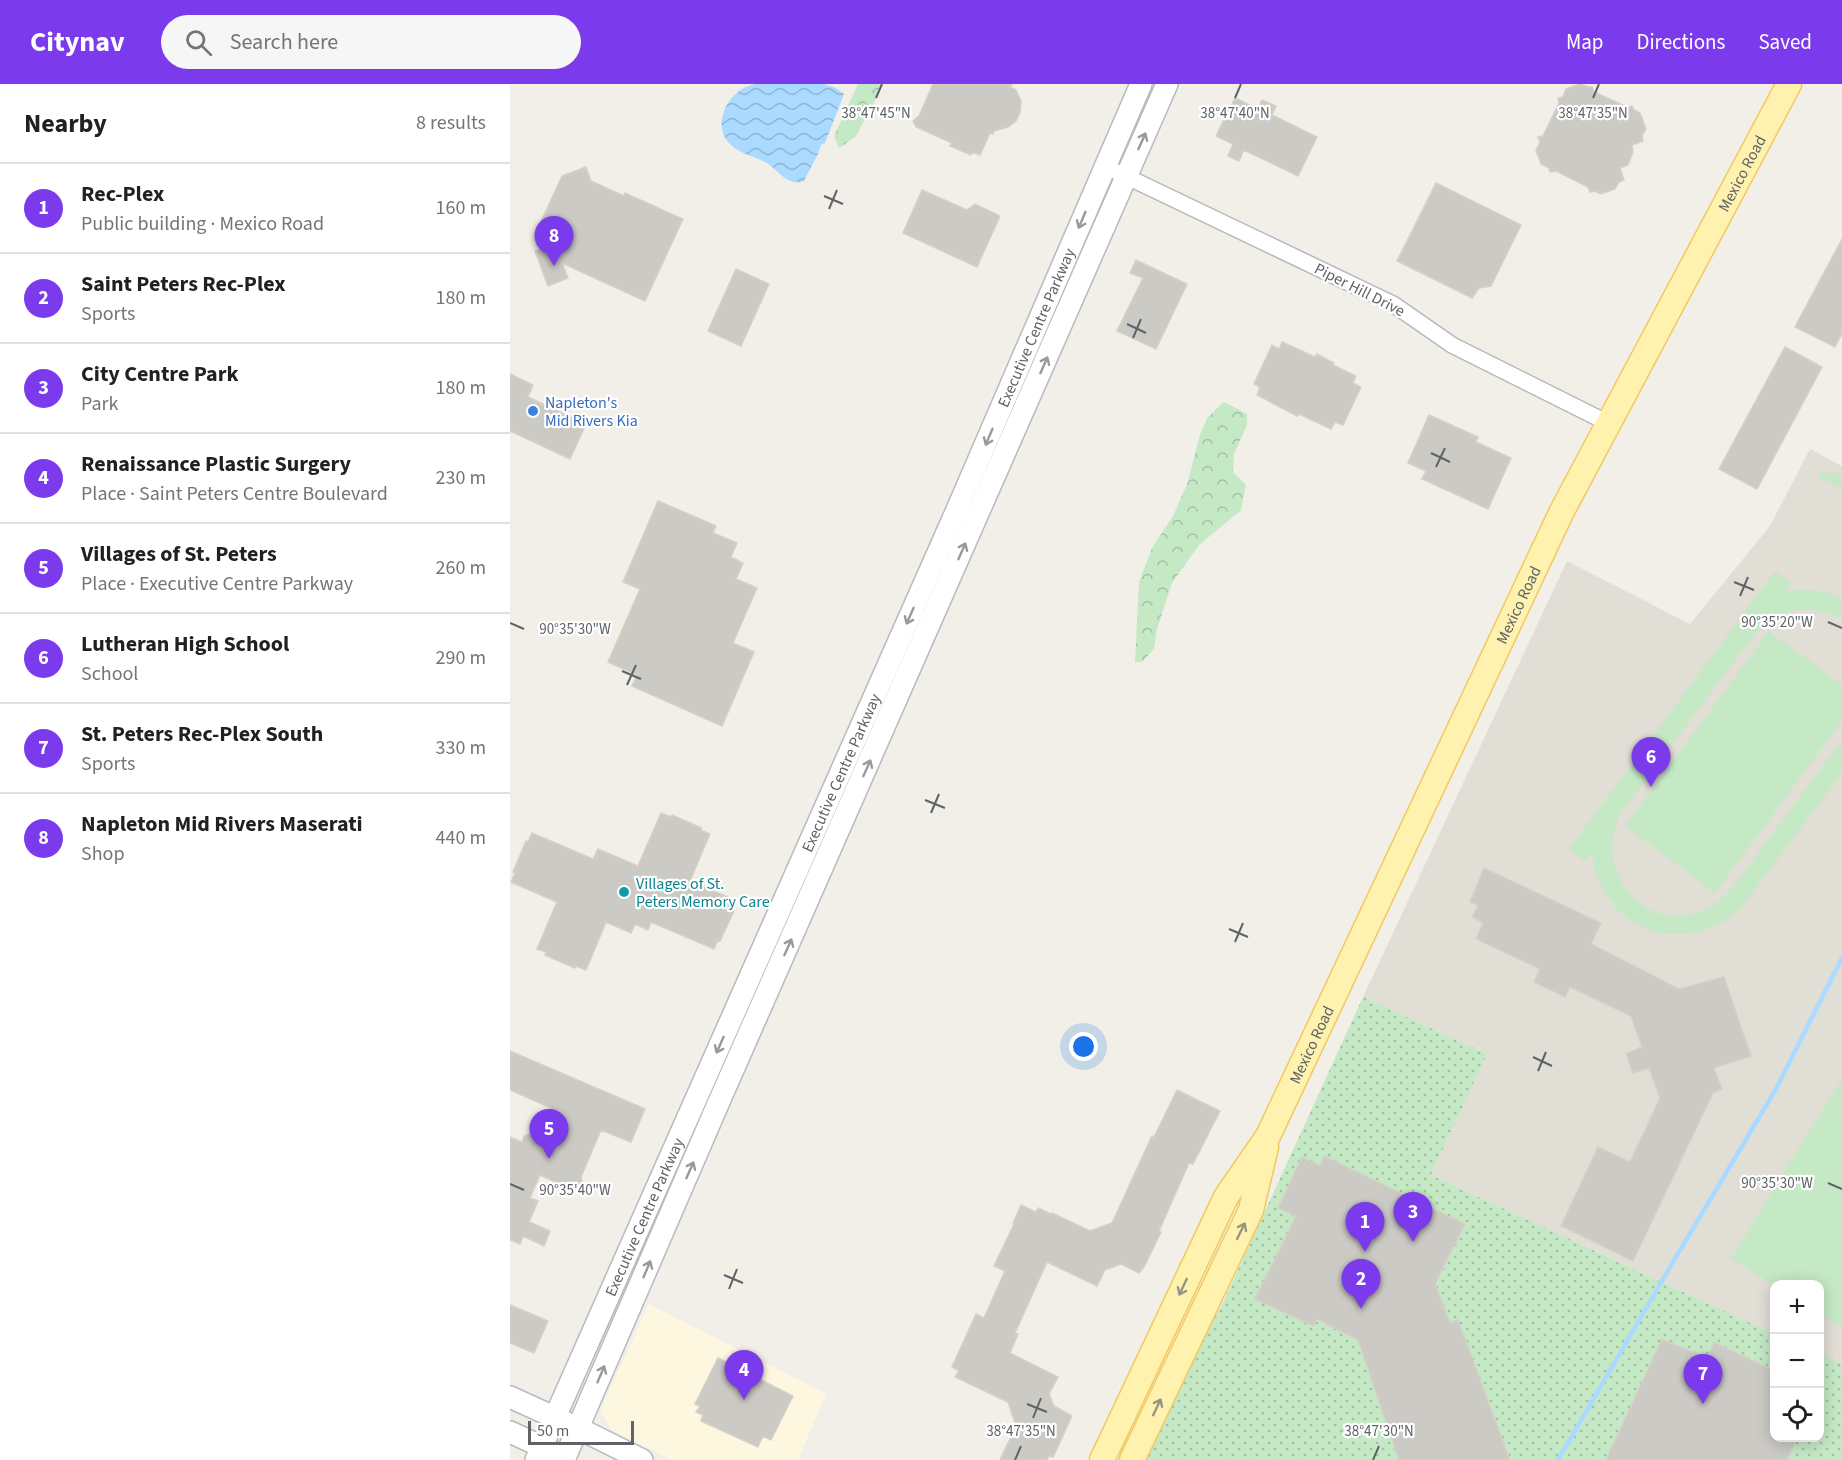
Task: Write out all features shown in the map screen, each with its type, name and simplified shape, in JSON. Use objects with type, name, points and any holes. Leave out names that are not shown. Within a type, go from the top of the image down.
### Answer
[{"type":"main road","name":"Mexico Road","points":[[1102,1460],[1226,1197],[1268,1136],[1562,511],[1790,84]]},
{"type":"main road","name":"Mexico Road","points":[[1132,1460],[1251,1210],[1268,1136]]},
{"type":"street","name":"Executive Centre Parkway","points":[[539,1454],[956,512],[1141,84]]},
{"type":"street","name":"Executive Centre Parkway","points":[[566,1459],[718,1104],[1167,84]]},
{"type":"street","name":"Piper Hill Drive","points":[[1106,166],[1126,178],[1393,304],[1461,350],[1608,423]]},
{"type":"street","points":[[510,1397],[642,1460]]},
{"type":"street","points":[[510,1432],[539,1454],[566,1459]]},
{"type":"shaded area","points":[[1810,449],[1842,466],[1842,1364],[1824,1356],[1824,1280],[1770,1280],[1770,1332],[1431,1175],[1487,1054],[1363,997],[1567,561],[1690,624],[1770,526]]},
{"type":"shaded area","points":[[649,1304],[826,1394],[798,1460],[672,1460],[612,1430],[600,1411]]},
{"type":"green space","points":[[858,84],[883,84],[855,137],[839,148],[834,136]]},
{"type":"green space","points":[[1224,402],[1247,414],[1247,425],[1234,454],[1233,472],[1246,485],[1241,510],[1199,545],[1172,583],[1157,629],[1154,649],[1142,662],[1135,662],[1139,582],[1152,548],[1173,516],[1188,482],[1199,438],[1207,418]]},
{"type":"green space","points":[[1820,473],[1842,473],[1842,490],[1819,479]]},
{"type":"green space","points":[[1775,571],[1791,583],[1786,592],[1814,590],[1842,598],[1842,620],[1811,609],[1780,615],[1760,627],[1622,811],[1614,832],[1613,854],[1618,874],[1628,891],[1642,905],[1661,913],[1681,916],[1704,910],[1714,905],[1736,883],[1842,740],[1842,773],[1743,905],[1728,919],[1711,928],[1690,934],[1664,934],[1652,931],[1630,920],[1619,911],[1604,892],[1595,872],[1592,853],[1585,861],[1569,849]]},
{"type":"green space","points":[[1769,631],[1842,685],[1842,721],[1715,893],[1625,826]]},
{"type":"green space","points":[[1363,997],[1487,1054],[1431,1175],[1770,1332],[1770,1442],[1824,1442],[1824,1356],[1842,1364],[1842,1460],[1144,1460],[1197,1348],[1222,1305]]},
{"type":"green space","points":[[1842,1078],[1842,1328],[1824,1317],[1824,1280],[1770,1280],[1770,1283],[1731,1259]]},
{"type":"water","points":[[755,84],[824,84],[844,94],[825,143],[821,145],[804,181],[788,180],[765,162],[743,153],[731,145],[722,131],[725,108],[735,94]]},
{"type":"building","points":[[933,84],[1012,84],[1010,87],[1016,90],[1021,101],[1020,112],[1016,121],[1008,127],[994,131],[993,134],[990,133],[980,155],[972,152],[971,155],[950,146],[952,143],[916,127],[913,121],[919,116]]},
{"type":"building","points":[[1580,84],[1592,87],[1594,92],[1627,107],[1632,106],[1640,113],[1646,129],[1642,136],[1643,141],[1632,145],[1633,152],[1628,165],[1620,168],[1624,180],[1619,182],[1615,189],[1601,194],[1590,192],[1588,187],[1556,171],[1550,172],[1549,168],[1541,164],[1536,150],[1540,142],[1538,137],[1543,136],[1559,103],[1558,98],[1563,97],[1566,89]]},
{"type":"building","points":[[1235,98],[1258,109],[1262,100],[1276,106],[1272,115],[1317,137],[1298,176],[1244,150],[1239,161],[1228,156],[1233,144],[1216,136]]},
{"type":"building","points":[[586,167],[591,181],[624,196],[625,193],[683,219],[645,301],[562,263],[568,278],[548,286],[535,251],[549,247],[540,224],[562,176]]},
{"type":"building","points":[[1436,183],[1521,225],[1491,286],[1479,288],[1472,298],[1397,261]]},
{"type":"building","points":[[922,190],[967,210],[975,204],[1000,216],[977,267],[903,233]]},
{"type":"building","points":[[1842,239],[1842,333],[1835,347],[1795,327]]},
{"type":"building","points":[[1136,260],[1187,284],[1156,349],[1117,331],[1143,278],[1130,273]]},
{"type":"building","points":[[736,269],[769,284],[741,346],[708,331]]},
{"type":"building","points":[[1282,342],[1315,357],[1317,354],[1356,376],[1353,383],[1361,387],[1343,425],[1335,422],[1331,429],[1299,414],[1297,416],[1257,395],[1260,387],[1254,384],[1272,345],[1279,349]]},
{"type":"building","points":[[1785,347],[1822,367],[1757,489],[1719,469]]},
{"type":"building","name":"Napleton's Mid Rivers Kia","points":[[510,374],[533,385],[528,397],[586,424],[570,459],[510,431]]},
{"type":"building","points":[[1429,415],[1478,437],[1476,442],[1511,458],[1488,509],[1422,479],[1426,471],[1408,463]]},
{"type":"building","points":[[658,501],[716,526],[713,533],[737,543],[731,557],[743,563],[736,579],[757,588],[733,643],[754,652],[722,726],[632,686],[637,675],[608,662],[640,589],[623,582]]},
{"type":"building","name":"Villages of St. Peters Memory Care","points":[[661,813],[671,817],[672,815],[710,834],[690,881],[735,900],[731,910],[734,911],[714,949],[651,922],[648,930],[635,924],[631,933],[606,922],[586,970],[576,966],[575,968],[537,949],[557,902],[511,882],[526,841],[528,842],[532,833],[593,859],[598,849],[638,866]]},
{"type":"building","points":[[1484,868],[1601,923],[1591,944],[1679,989],[1724,977],[1751,1056],[1714,1068],[1722,1089],[1713,1093],[1633,1261],[1561,1226],[1598,1147],[1630,1162],[1660,1098],[1649,1068],[1633,1073],[1626,1054],[1642,1047],[1631,1016],[1570,987],[1565,997],[1534,982],[1540,969],[1476,939],[1483,923],[1472,917],[1478,905],[1470,902]]},
{"type":"building","points":[[510,1051],[645,1109],[631,1142],[601,1130],[581,1177],[583,1184],[571,1189],[540,1175],[530,1198],[538,1201],[529,1222],[550,1231],[544,1246],[523,1236],[520,1244],[510,1240],[510,1137],[522,1142],[524,1136],[542,1129],[551,1108],[510,1090]]},
{"type":"building","points":[[1177,1090],[1220,1111],[1193,1164],[1189,1163],[1159,1231],[1161,1232],[1139,1273],[1121,1264],[1105,1270],[1097,1286],[1047,1262],[1015,1333],[1018,1334],[1010,1353],[1058,1377],[1049,1394],[1054,1406],[1072,1416],[1053,1457],[1049,1456],[1047,1460],[1000,1460],[1016,1426],[1008,1402],[955,1377],[959,1371],[952,1367],[976,1314],[984,1318],[1005,1271],[994,1266],[1021,1205],[1036,1212],[1038,1208],[1052,1213],[1090,1231],[1112,1223],[1152,1136],[1154,1137]]},
{"type":"building","points":[[1324,1156],[1465,1224],[1435,1284],[1450,1323],[1458,1320],[1510,1460],[1399,1460],[1358,1340],[1317,1319],[1314,1326],[1255,1299],[1296,1216],[1278,1208],[1302,1157],[1320,1166]]},
{"type":"building","points":[[510,1305],[548,1321],[534,1353],[510,1343]]},
{"type":"building","points":[[1662,1339],[1707,1358],[1714,1342],[1770,1369],[1770,1442],[1795,1442],[1787,1460],[1606,1460]]},
{"type":"building","points":[[718,1358],[793,1396],[771,1440],[763,1436],[758,1447],[701,1421],[703,1415],[696,1412],[700,1406],[695,1404]]},
{"type":"waterway","points":[[1558,1460],[1776,1089],[1842,958]]},
{"type":"place","name":"Napleton Mid Rivers Maserati","points":[[554,266]]},
{"type":"place","name":"Napleton's Mid Rivers Kia","points":[[533,411]]},
{"type":"place","name":"Lutheran High School","points":[[1651,787]]},
{"type":"place","name":"Villages of St. Peters Memory Care","points":[[624,892]]},
{"type":"place","name":"Villages of St. Peters","points":[[549,1159]]},
{"type":"place","name":"City Centre Park","points":[[1413,1242]]},
{"type":"place","name":"Rec-Plex","points":[[1365,1252]]},
{"type":"place","name":"Saint Peters Rec-Plex","points":[[1361,1309]]},
{"type":"place","name":"Renaissance Plastic Surgery","points":[[744,1400]]},
{"type":"place","name":"St. Peters Rec-Plex South","points":[[1703,1404]]}]
